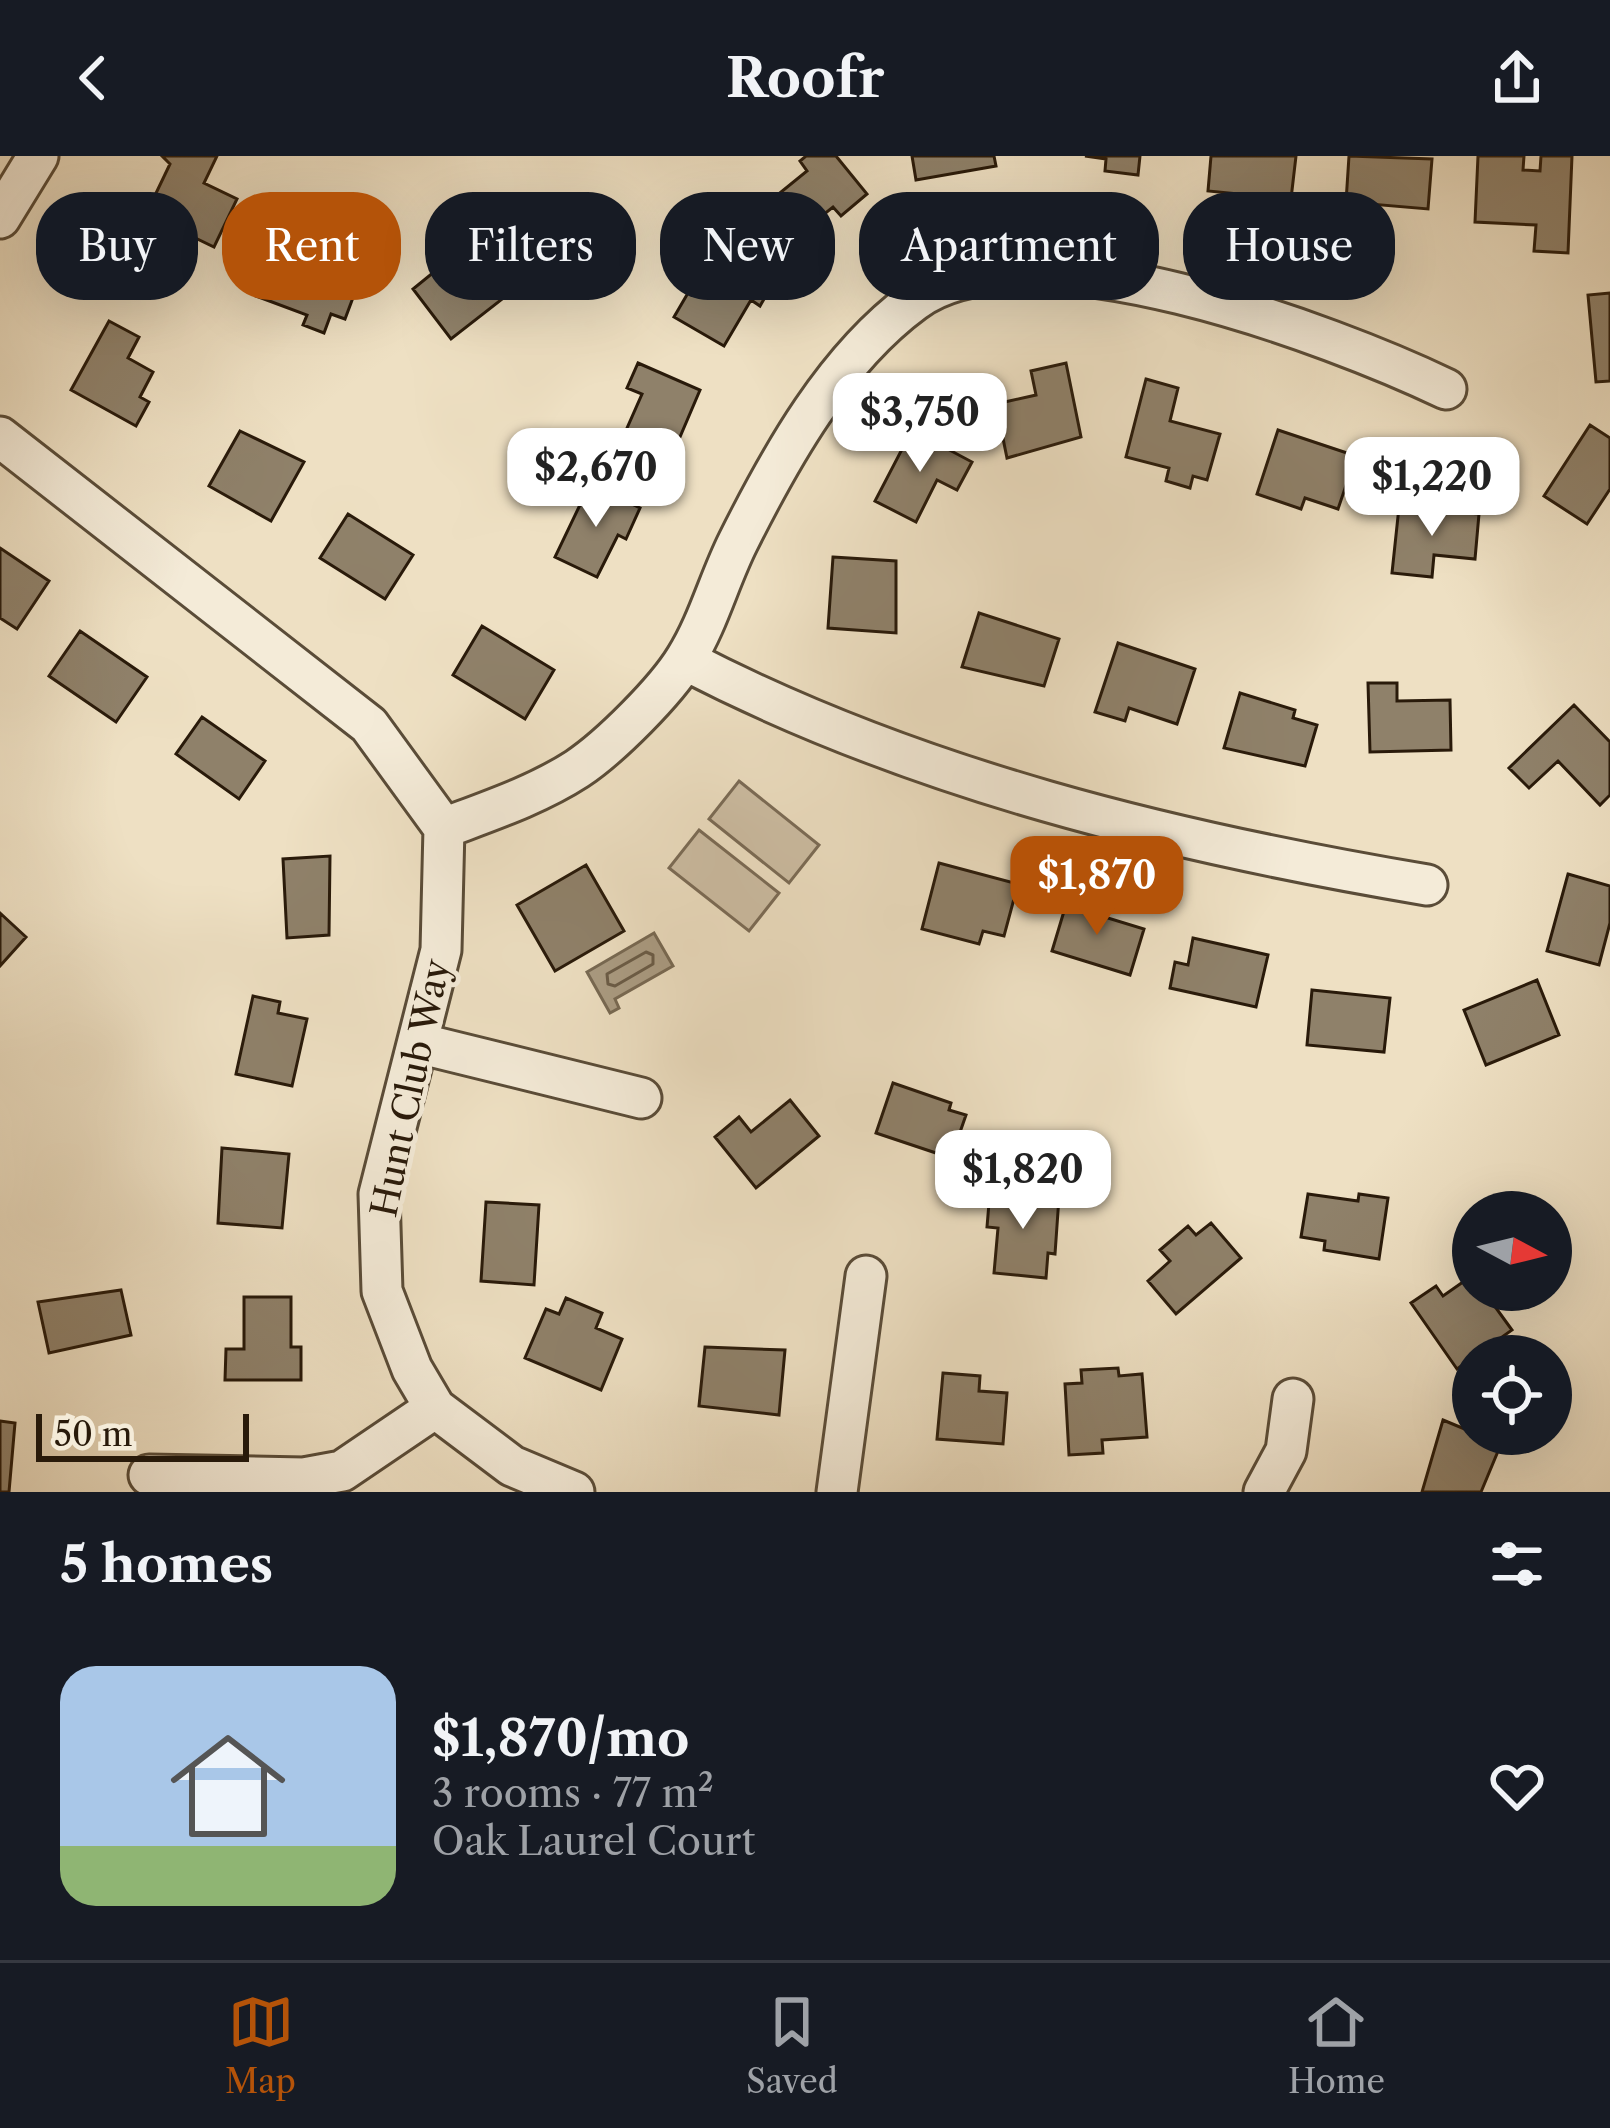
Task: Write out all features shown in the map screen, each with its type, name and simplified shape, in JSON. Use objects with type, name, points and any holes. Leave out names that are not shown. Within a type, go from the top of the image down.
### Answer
[{"type":"street","points":[[0,218],[38,156]]},
{"type":"street","points":[[0,437],[369,725],[444,828],[579,768],[685,660],[739,541],[809,418],[857,352],[917,298],[967,280],[1026,272],[1100,276],[1201,300],[1354,349],[1446,389]]},
{"type":"street","points":[[685,660],[842,735],[1132,828],[1244,854],[1427,885]]},
{"type":"street","name":"Hunt Club Way","points":[[444,828],[441,950],[379,1194],[378,1252],[393,1327],[435,1408],[512,1466],[574,1492]]},
{"type":"street","points":[[418,1043],[641,1098]]},
{"type":"street","points":[[837,1492],[866,1276]]},
{"type":"street","points":[[1264,1492],[1286,1451],[1293,1399]]},
{"type":"street","points":[[149,1475],[304,1478],[341,1471],[435,1408]]},
{"type":"shaded area","points":[[739,781],[819,845],[789,883],[709,819]]},
{"type":"shaded area","points":[[699,830],[779,893],[749,931],[669,868]]},
{"type":"water","points":[[654,933],[673,966],[615,999],[619,1008],[610,1013],[587,972]]},
{"type":"building","points":[[162,156],[217,156],[204,183],[223,192],[222,230],[214,247],[198,239],[198,192],[157,192],[170,164]]},
{"type":"building","points":[[806,156],[836,156],[865,192],[859,192],[859,201],[841,216],[835,209],[835,192],[781,192],[807,171],[800,161]]},
{"type":"building","points":[[912,156],[994,156],[996,166],[916,180]]},
{"type":"building","points":[[1085,156],[1140,156],[1138,175],[1105,171],[1106,159]]},
{"type":"building","points":[[1211,156],[1296,156],[1292,192],[1208,191]]},
{"type":"building","points":[[1349,156],[1432,159],[1428,209],[1395,206],[1395,192],[1347,192]]},
{"type":"building","points":[[1478,156],[1524,156],[1523,170],[1540,171],[1541,156],[1572,156],[1568,253],[1534,251],[1536,225],[1475,222]]},
{"type":"building","points":[[425,279],[425,300],[501,300],[451,339],[413,289]]},
{"type":"building","points":[[1610,293],[1610,381],[1596,382],[1588,295]]},
{"type":"building","points":[[267,300],[352,300],[345,319],[331,314],[324,333],[303,325],[307,315]]},
{"type":"building","points":[[684,300],[751,300],[724,346],[674,317]]},
{"type":"building","points":[[109,321],[139,337],[128,358],[153,372],[140,397],[149,402],[136,426],[71,390]]},
{"type":"building","points":[[638,363],[700,390],[668,465],[620,444],[642,394],[627,388]]},
{"type":"building","points":[[1066,363],[1081,437],[1007,458],[996,404],[1036,395],[1031,371]]},
{"type":"building","points":[[1146,379],[1178,388],[1170,421],[1220,434],[1207,480],[1193,476],[1190,488],[1166,481],[1169,468],[1126,457]]},
{"type":"building","points":[[1590,425],[1610,438],[1610,489],[1587,524],[1544,496]]},
{"type":"building","points":[[912,430],[972,462],[957,490],[937,480],[916,522],[875,501]]},
{"type":"building","points":[[1278,430],[1356,456],[1338,509],[1305,498],[1301,509],[1257,494]]},
{"type":"building","points":[[240,431],[304,462],[271,521],[209,486]]},
{"type":"building","points":[[590,484],[640,508],[626,539],[618,535],[597,577],[555,557]]},
{"type":"building","points":[[1399,507],[1479,514],[1475,559],[1434,555],[1432,577],[1392,573]]},
{"type":"building","points":[[348,514],[413,555],[385,599],[320,558]]},
{"type":"building","points":[[0,548],[49,581],[17,629],[0,618]]},
{"type":"building","points":[[833,557],[896,561],[896,633],[828,628]]},
{"type":"building","points":[[979,613],[1059,639],[1044,686],[962,667]]},
{"type":"building","points":[[482,626],[554,670],[525,719],[453,675]]},
{"type":"building","points":[[80,631],[147,677],[116,722],[49,676]]},
{"type":"building","points":[[1118,643],[1195,669],[1177,724],[1129,708],[1125,721],[1095,712]]},
{"type":"building","points":[[1368,683],[1397,683],[1397,701],[1450,700],[1451,750],[1370,752]]},
{"type":"building","points":[[1240,693],[1295,710],[1293,718],[1317,725],[1305,766],[1224,748]]},
{"type":"building","points":[[1574,705],[1610,742],[1610,795],[1600,805],[1558,761],[1529,788],[1509,768]]},
{"type":"building","points":[[202,717],[265,761],[239,799],[176,754]]},
{"type":"building","points":[[330,856],[329,935],[287,938],[283,859]]},
{"type":"building","points":[[939,863],[1018,884],[1004,936],[983,931],[979,944],[922,929]]},
{"type":"building","points":[[586,865],[624,931],[555,971],[517,905]]},
{"type":"building","points":[[1568,874],[1610,886],[1610,923],[1599,965],[1547,951]]},
{"type":"building","points":[[1068,898],[1100,908],[1098,915],[1144,929],[1130,975],[1052,951]]},
{"type":"building","points":[[0,913],[26,937],[0,966]]},
{"type":"building","points":[[1193,938],[1268,955],[1256,1007],[1170,988],[1175,962],[1188,965]]},
{"type":"building","points":[[1537,980],[1559,1035],[1486,1065],[1464,1010]]},
{"type":"building","points":[[1312,990],[1390,998],[1384,1052],[1307,1045]]},
{"type":"building","points":[[253,996],[280,1002],[278,1013],[307,1019],[292,1086],[236,1074]]},
{"type":"building","points":[[893,1083],[951,1103],[949,1110],[966,1115],[951,1158],[876,1133]]},
{"type":"building","points":[[790,1100],[819,1136],[756,1188],[715,1137],[739,1117],[751,1132]]},
{"type":"building","points":[[222,1148],[289,1154],[282,1228],[218,1223]]},
{"type":"building","points":[[990,1191],[1059,1197],[1055,1254],[1048,1253],[1046,1278],[994,1273],[998,1228],[987,1227]]},
{"type":"building","points":[[1308,1194],[1358,1201],[1359,1194],[1388,1198],[1379,1259],[1324,1250],[1325,1241],[1301,1237]]},
{"type":"building","points":[[486,1202],[539,1205],[534,1285],[481,1281]]},
{"type":"building","points":[[1211,1223],[1241,1258],[1176,1314],[1148,1281],[1170,1261],[1160,1250],[1188,1226],[1196,1235]]},
{"type":"building","points":[[1436,1286],[1443,1296],[1452,1290],[1452,1311],[1498,1311],[1512,1330],[1505,1335],[1452,1335],[1452,1362],[1411,1303]]},
{"type":"building","points":[[121,1290],[131,1335],[49,1353],[38,1302]]},
{"type":"building","points":[[244,1297],[291,1297],[291,1347],[301,1347],[301,1380],[225,1380],[226,1349],[244,1349]]},
{"type":"building","points":[[566,1298],[602,1313],[596,1328],[622,1339],[601,1390],[525,1358],[546,1309],[559,1314]]},
{"type":"building","points":[[705,1347],[785,1350],[779,1415],[699,1406]]},
{"type":"building","points":[[1118,1368],[1119,1376],[1142,1374],[1147,1437],[1102,1440],[1103,1453],[1069,1455],[1065,1384],[1082,1383],[1081,1370]]},
{"type":"building","points":[[943,1373],[980,1376],[979,1391],[1007,1393],[1003,1444],[937,1439]]},
{"type":"building","points":[[1443,1420],[1452,1424],[1452,1455],[1496,1455],[1481,1492],[1422,1492]]},
{"type":"building","points":[[0,1421],[15,1423],[9,1492],[0,1492]]}]
